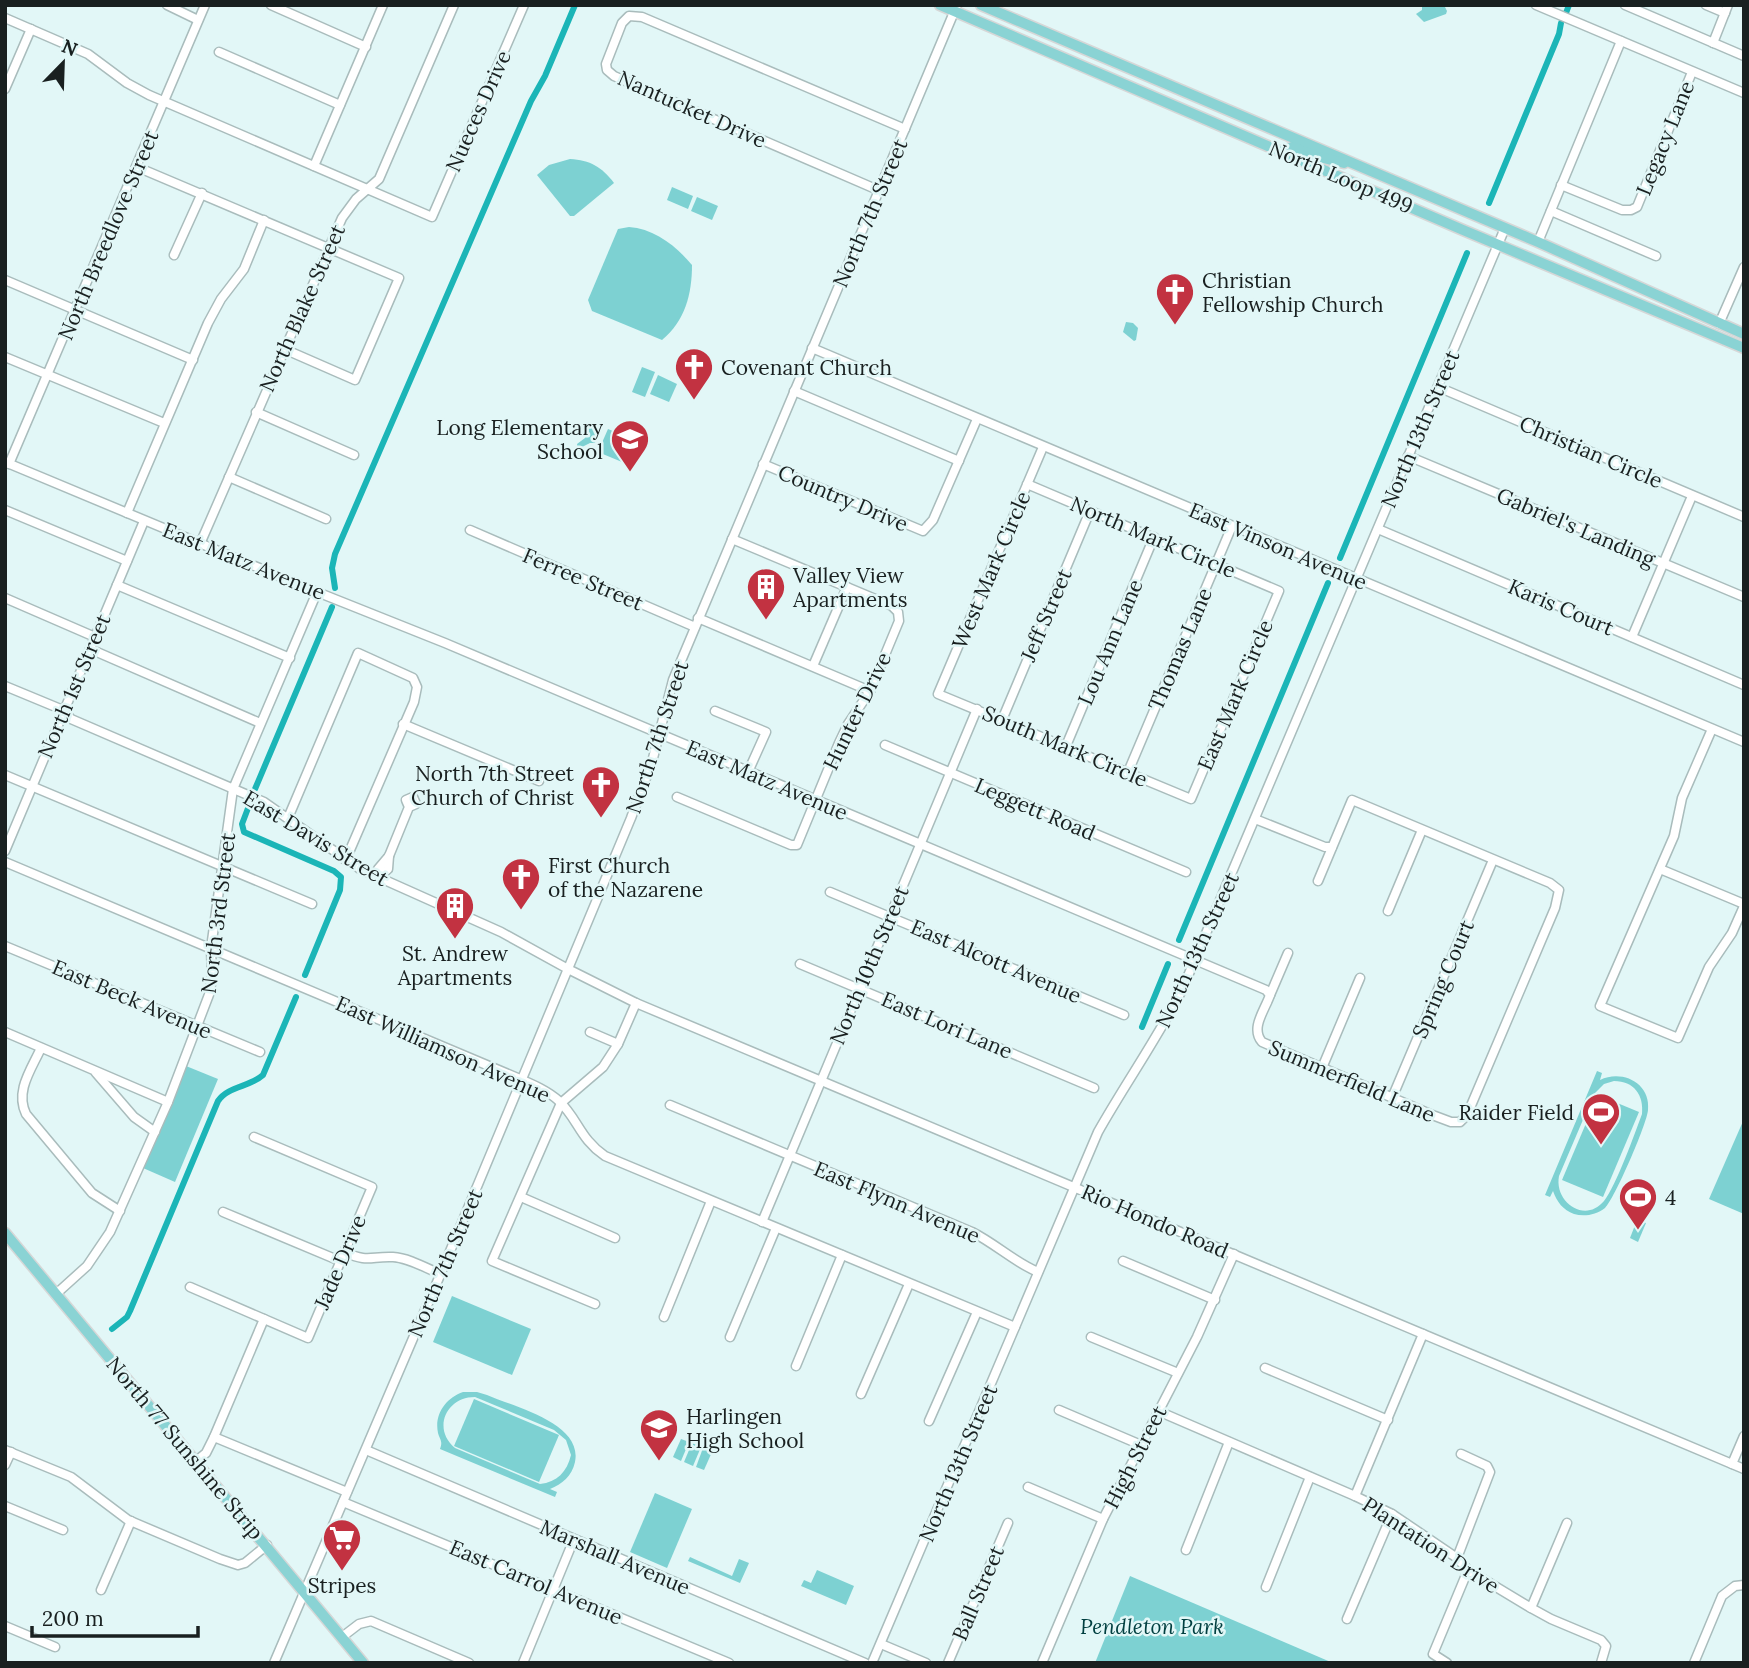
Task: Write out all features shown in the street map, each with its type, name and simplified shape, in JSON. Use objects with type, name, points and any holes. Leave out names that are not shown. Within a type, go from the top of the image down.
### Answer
[{"type":"main road","name":"North Loop 499","points":[[940,5],[955,8],[1498,245],[1744,348]]},
{"type":"main road","name":"North Loop 499","points":[[981,5],[1355,163],[1744,334]]},
{"type":"main road","points":[[1286,153],[1292,147],[1327,160],[1355,163]]},
{"type":"main road","points":[[1630,300],[1661,306],[1714,327],[1719,324]]},
{"type":"main road","name":"North 77 Sunshine Strip","points":[[5,1233],[363,1663]]},
{"type":"street","points":[[167,5],[198,20]]},
{"type":"street","name":"North Breedlove Street","points":[[7,463],[49,374],[205,5]]},
{"type":"street","points":[[271,5],[366,47]]},
{"type":"street","points":[[314,166],[383,5]]},
{"type":"street","name":"North Blake Street","points":[[200,544],[346,209],[379,179],[454,5]]},
{"type":"street","name":"Nueces Drive","points":[[368,190],[432,217],[524,5]]},
{"type":"street","points":[[1536,5],[1744,93]]},
{"type":"street","points":[[1706,5],[1726,9],[1713,43]]},
{"type":"street","points":[[1625,6],[1744,56]]},
{"type":"street","name":"North 7th Street","points":[[274,1663],[647,778],[671,685],[955,8]]},
{"type":"street","name":"Nantucket Drive","points":[[878,190],[614,76],[606,64],[622,23],[629,16],[642,17],[905,130]]},
{"type":"street","points":[[5,18],[88,54],[132,87],[368,190]]},
{"type":"street","points":[[5,89],[31,29]]},
{"type":"street","points":[[1538,242],[1621,41]]},
{"type":"street","points":[[219,52],[340,105]]},
{"type":"street","name":"Legacy Lane","points":[[1561,185],[1622,211],[1637,207],[1692,72]]},
{"type":"street","points":[[137,167],[399,278],[355,380],[284,349]]},
{"type":"street","points":[[174,255],[202,193]]},
{"type":"street","points":[[1551,211],[1656,256]]},
{"type":"street","points":[[127,513],[214,310],[244,269],[264,220]]},
{"type":"street","name":"North 13th Street","points":[[872,1663],[1098,1132],[1166,1022],[1195,961],[1505,228]]},
{"type":"street","points":[[1719,324],[1744,267]]},
{"type":"street","points":[[5,280],[192,360]]},
{"type":"street","name":"East Vinson Avenue","points":[[812,348],[1744,742]]},
{"type":"street","points":[[5,357],[164,423]]},
{"type":"street","name":"Christian Circle","points":[[1438,387],[1744,517]]},
{"type":"street","points":[[794,391],[959,461]]},
{"type":"street","points":[[256,412],[354,455]]},
{"type":"street","name":"Country Drive","points":[[763,464],[923,531],[933,520],[977,419]]},
{"type":"street","name":"West Mark Circle","points":[[938,694],[1043,447]]},
{"type":"street","name":"Gabriel's Landing","points":[[1408,457],[1744,597]]},
{"type":"street","name":"East Matz Avenue","points":[[7,463],[388,619],[1195,961]]},
{"type":"street","points":[[229,477],[326,519]]},
{"type":"street","name":"North Mark Circle","points":[[1027,484],[1279,591]]},
{"type":"street","points":[[1632,637],[1692,496]]},
{"type":"street","points":[[5,510],[127,561]]},
{"type":"street","name":"Jeff Street","points":[[1002,720],[1090,511]]},
{"type":"street","name":"North 1st Street","points":[[5,852],[144,521]]},
{"type":"street","name":"Thomas Lane","points":[[1128,772],[1232,526]]},
{"type":"street","name":"Karis Court","points":[[1378,529],[1744,685]]},
{"type":"street","name":"Ferree Street","points":[[470,530],[695,627]]},
{"type":"street","name":"Lou Ann Lane","points":[[1066,746],[1154,537]]},
{"type":"street","points":[[732,539],[847,587],[813,666]]},
{"type":"street","points":[[117,585],[290,658]]},
{"type":"street","name":"Hunter Drive","points":[[677,797],[794,846],[799,842],[847,728],[870,691],[899,621],[898,612],[892,606],[847,587]]},
{"type":"street","name":"East Mark Circle","points":[[1191,799],[1279,591]]},
{"type":"street","name":"North 3rd Street","points":[[56,1294],[73,1281],[99,1252],[120,1212],[155,1132],[197,1027],[212,986],[211,948],[233,789],[317,592]]},
{"type":"street","points":[[5,598],[95,637]]},
{"type":"street","points":[[698,618],[870,691]]},
{"type":"street","points":[[90,649],[260,723]]},
{"type":"street","points":[[288,818],[358,653],[402,672],[416,683],[416,697],[344,859]]},
{"type":"street","name":"East Davis Street","points":[[5,686],[63,710],[71,719],[264,802],[344,859],[378,878],[501,932],[568,969]]},
{"type":"street","name":"South Mark Circle","points":[[938,694],[1191,799]]},
{"type":"street","name":"North 10th Street","points":[[762,1222],[976,709]]},
{"type":"street","points":[[715,710],[766,732],[748,772]]},
{"type":"street","points":[[403,724],[538,781]]},
{"type":"street","points":[[1660,869],[1744,905],[1732,933],[1709,967],[1678,1038],[1600,1006],[1677,827],[1682,798],[1712,729]]},
{"type":"street","name":"Leggett Road","points":[[885,745],[1186,872]]},
{"type":"street","points":[[5,775],[312,904]]},
{"type":"street","points":[[1318,881],[1352,800],[1493,860]]},
{"type":"street","points":[[378,878],[388,869],[389,856],[409,807]]},
{"type":"street","points":[[1255,819],[1325,847],[1332,847]]},
{"type":"street","points":[[1388,911],[1422,830]]},
{"type":"street","name":"Summerfield Lane","points":[[1270,995],[1256,1030],[1258,1039],[1266,1045],[1451,1122],[1460,1122],[1467,1115],[1559,894],[1557,888],[1550,883],[1493,860]]},
{"type":"street","name":"Spring Court","points":[[1392,1098],[1493,860]]},
{"type":"street","name":"East Williamson Avenue","points":[[5,862],[540,1088],[561,1103],[587,1141],[605,1156],[1015,1327]]},
{"type":"street","name":"East Alcott Avenue","points":[[830,891],[1124,1015]]},
{"type":"street","name":"East Beck Avenue","points":[[5,946],[260,1052]]},
{"type":"street","points":[[1195,961],[1266,990],[1270,995],[1287,953]]},
{"type":"street","name":"East Lori Lane","points":[[800,964],[1094,1088]]},
{"type":"street","name":"Rio Hondo Road","points":[[568,969],[636,1003],[1744,1469]]},
{"type":"street","points":[[1322,1068],[1360,978]]},
{"type":"street","points":[[595,1304],[492,1261],[561,1103],[603,1067],[618,1044],[636,1003]]},
{"type":"street","points":[[5,1032],[168,1101]]},
{"type":"street","points":[[590,1032],[618,1044]]},
{"type":"street","points":[[41,1048],[21,1092],[21,1103],[26,1114],[92,1193],[120,1212]]},
{"type":"street","points":[[94,1070],[134,1118],[155,1132]]},
{"type":"street","name":"East Flynn Avenue","points":[[670,1105],[972,1232],[990,1241],[1020,1264],[1038,1272]]},
{"type":"street","name":"Jade Drive","points":[[254,1137],[372,1186],[308,1338],[264,1319]]},
{"type":"street","points":[[521,1197],[615,1238]]},
{"type":"street","points":[[664,1317],[712,1200]]},
{"type":"street","points":[[223,1213],[340,1261]]},
{"type":"street","points":[[730,1337],[776,1228]]},
{"type":"street","points":[[344,1252],[362,1260],[402,1258],[440,1274]]},
{"type":"street","name":"High Street","points":[[1042,1663],[1103,1518],[1215,1300],[1234,1254]]},
{"type":"street","points":[[796,1366],[842,1255]]},
{"type":"street","points":[[1123,1261],[1215,1300]]},
{"type":"street","points":[[861,1394],[909,1284]]},
{"type":"street","points":[[190,1287],[264,1319],[214,1437],[206,1453],[195,1462]]},
{"type":"street","points":[[929,1421],[977,1312]]},
{"type":"street","points":[[1355,1496],[1423,1334]]},
{"type":"street","points":[[1091,1337],[1178,1373]]},
{"type":"street","points":[[1265,1368],[1388,1420]]},
{"type":"street","points":[[1059,1410],[1141,1445]]},
{"type":"street","name":"Plantation Drive","points":[[1158,1411],[1392,1514],[1457,1558],[1468,1570],[1531,1608],[1601,1640],[1606,1646],[1601,1663]]},
{"type":"street","points":[[1732,1464],[1744,1436]]},
{"type":"street","points":[[214,1437],[347,1492]]},
{"type":"street","points":[[1186,1550],[1229,1442]]},
{"type":"street","name":"Marshall Avenue","points":[[366,1450],[865,1663]]},
{"type":"street","points":[[5,1465],[8,1451],[71,1477],[131,1521],[218,1559],[238,1565],[245,1563],[267,1545]]},
{"type":"street","points":[[1457,1558],[1490,1472],[1487,1466],[1461,1454]]},
{"type":"street","points":[[1266,1587],[1310,1477]]},
{"type":"street","points":[[1028,1486],[1103,1518]]},
{"type":"street","name":"East Carrol Avenue","points":[[343,1502],[729,1663]]},
{"type":"street","points":[[5,1506],[63,1530]]},
{"type":"street","points":[[1347,1619],[1392,1514]]},
{"type":"street","points":[[101,1590],[131,1521]]},
{"type":"street","name":"Ball Street","points":[[948,1663],[1008,1522]]},
{"type":"street","points":[[1531,1608],[1567,1523]]},
{"type":"street","points":[[523,1663],[574,1539]]},
{"type":"street","points":[[1447,1663],[1433,1654],[1468,1570]]},
{"type":"street","points":[[1694,1663],[1723,1596],[1730,1589],[1744,1585]]},
{"type":"street","points":[[342,1637],[359,1623],[371,1621],[468,1663]]},
{"type":"street","points":[[5,1626],[55,1647]]},
{"type":"street","points":[[881,1644],[926,1663]]},
{"type":"green space","points":[[1422,5],[1444,5],[1447,11],[1446,14],[1424,22],[1416,14],[1422,10]]},
{"type":"green space","points":[[570,159],[595,165],[614,183],[574,216],[570,216],[537,175],[549,165]]},
{"type":"green space","points":[[672,187],[693,196],[688,209],[667,200]]},
{"type":"green space","points":[[697,197],[718,206],[712,220],[691,211]]},
{"type":"green space","points":[[629,227],[656,235],[679,251],[692,265],[691,286],[682,316],[662,340],[592,311],[588,300],[618,229]]},
{"type":"green space","points":[[1126,322],[1133,323],[1138,328],[1134,341],[1123,332]]},
{"type":"green space","points":[[642,367],[655,372],[645,397],[632,392]]},
{"type":"green space","points":[[658,375],[677,384],[669,402],[650,394]]},
{"type":"green space","points":[[593,422],[599,429],[595,443],[578,449],[577,444],[585,438],[586,425]]},
{"type":"green space","points":[[608,429],[632,439],[622,462],[598,452]]},
{"type":"green space","points":[[186,1066],[218,1079],[175,1182],[143,1168]]},
{"type":"green space","points":[[1597,1071],[1602,1073],[1600,1080],[1617,1076],[1640,1086],[1648,1101],[1646,1118],[1622,1177],[1605,1208],[1594,1214],[1578,1215],[1564,1208],[1553,1191],[1550,1197],[1545,1195]],"holes":[[[1621,1082],[1636,1090],[1641,1101],[1642,1114],[1609,1194],[1596,1208],[1580,1210],[1572,1207],[1561,1194],[1559,1176],[1594,1094],[1604,1084]]]},
{"type":"green space","name":"Raider Field","points":[[1598,1095],[1639,1112],[1603,1197],[1562,1180]]},
{"type":"green space","points":[[1744,1119],[1744,1214],[1709,1199]]},
{"type":"green space","name":"4","points":[[1637,1220],[1646,1223],[1638,1242],[1630,1238]]},
{"type":"green space","points":[[452,1296],[531,1329],[512,1375],[433,1342]]},
{"type":"green space","points":[[463,1392],[477,1392],[529,1411],[558,1427],[568,1437],[575,1448],[575,1462],[566,1479],[550,1489],[557,1492],[555,1497],[440,1449],[437,1426],[440,1413],[451,1398]],"holes":[[[475,1397],[554,1430],[566,1440],[571,1455],[560,1475],[540,1484],[455,1448],[444,1432],[444,1424],[446,1415],[456,1402]]]},
{"type":"green space","points":[[474,1399],[559,1435],[539,1482],[454,1446]]},
{"type":"green space","points":[[681,1439],[689,1442],[681,1461],[673,1457]]},
{"type":"green space","points":[[692,1443],[701,1447],[693,1466],[684,1462]]},
{"type":"green space","points":[[703,1448],[712,1452],[704,1470],[696,1467]]},
{"type":"green space","points":[[655,1493],[692,1509],[667,1568],[630,1552]]},
{"type":"green space","points":[[690,1557],[732,1576],[739,1559],[749,1563],[740,1583],[688,1561]]},
{"type":"green space","points":[[817,1570],[854,1586],[846,1605],[801,1586],[804,1580],[811,1583]]},
{"type":"green space","name":"Pendleton Park","points":[[1130,1576],[1333,1663],[1095,1663]]},
{"type":"waterway","points":[[335,588],[332,568],[335,554],[575,5]]},
{"type":"waterway","points":[[1566,13],[1569,5]]},
{"type":"waterway","points":[[1489,203],[1559,34],[1561,23]]},
{"type":"waterway","points":[[1340,558],[1467,253]]},
{"type":"waterway","points":[[1179,940],[1328,583]]},
{"type":"waterway","points":[[255,789],[332,607]]},
{"type":"waterway","points":[[250,803],[242,824],[244,832],[334,871],[341,877],[340,890],[305,975]]},
{"type":"waterway","points":[[1142,1027],[1168,964]]},
{"type":"waterway","points":[[112,1329],[127,1317],[130,1311],[218,1101],[227,1092],[263,1075],[296,997]]},
{"type":"place","name":"Christian Fellowship Church","points":[[1175,326]]},
{"type":"place","name":"Covenant Church","points":[[694,401]]},
{"type":"place","name":"Long Elementary School","points":[[630,473]]},
{"type":"place","name":"Valley View Apartments","points":[[766,621]]},
{"type":"place","name":"North 7th Street Church of Christ","points":[[601,819]]},
{"type":"place","name":"First Church of the Nazarene","points":[[521,911]]},
{"type":"place","name":"St. Andrew Apartments","points":[[455,940]]},
{"type":"place","name":"Raider Field","points":[[1601,1146]]},
{"type":"place","name":"4","points":[[1638,1231]]},
{"type":"place","name":"Harlingen High School","points":[[659,1462]]},
{"type":"place","name":"Stripes","points":[[342,1572]]}]
